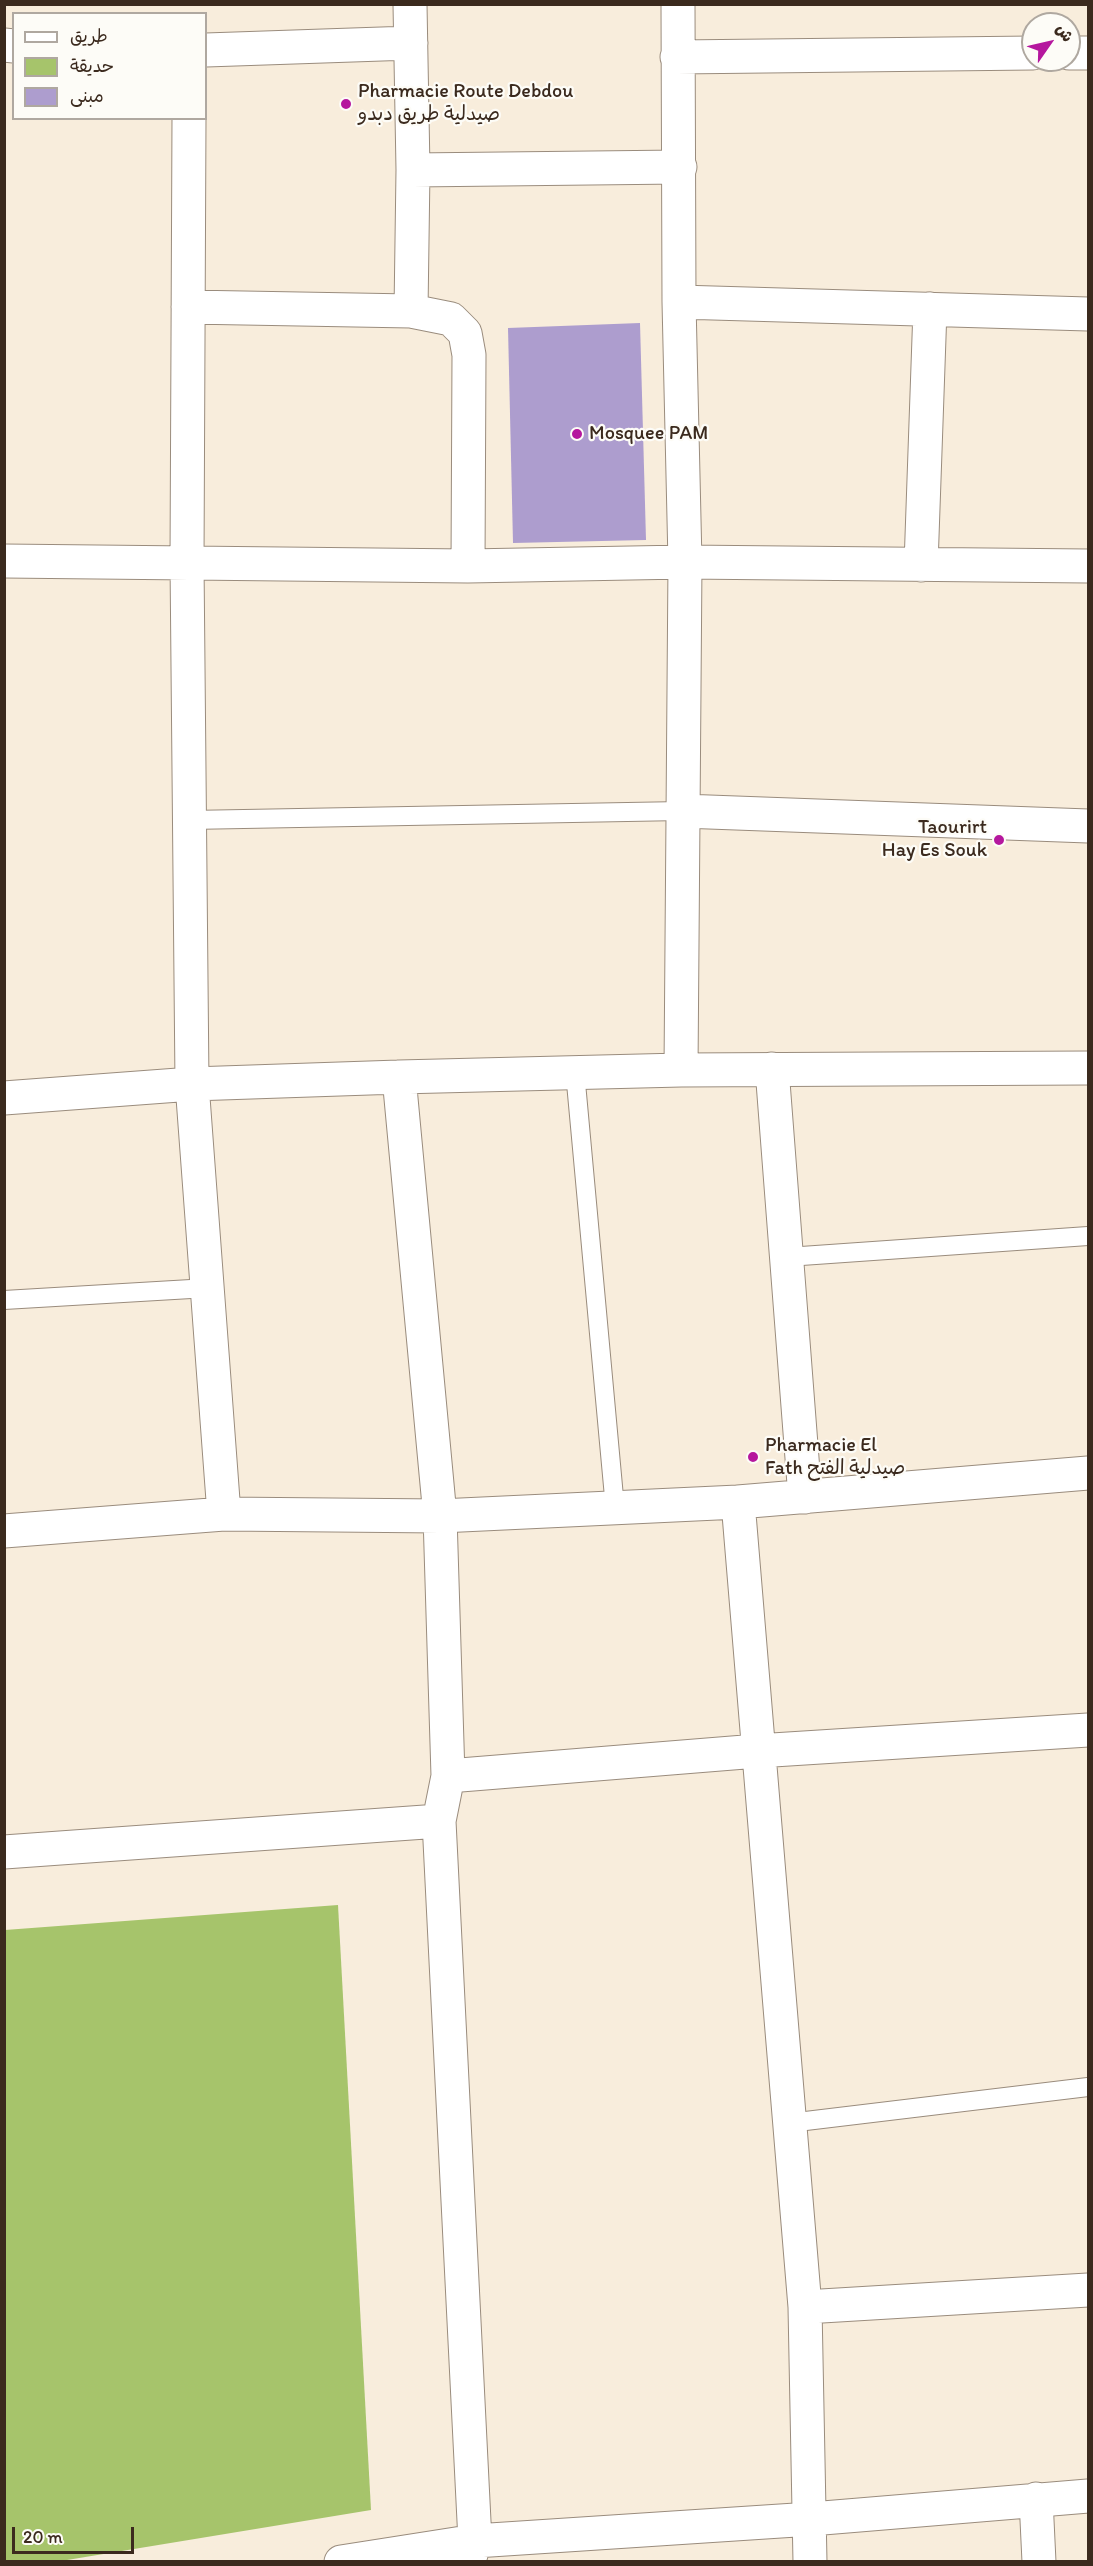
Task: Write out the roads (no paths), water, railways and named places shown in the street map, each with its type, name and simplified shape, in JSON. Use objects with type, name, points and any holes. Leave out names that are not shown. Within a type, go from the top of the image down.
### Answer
[{"type":"street","points":[[410,4],[413,170],[411,311]]},
{"type":"street","points":[[678,4],[679,302],[685,562],[681,1070]]},
{"type":"street","points":[[207,50],[411,43]]},
{"type":"street","points":[[677,57],[1021,53]]},
{"type":"street","points":[[189,120],[187,562],[192,1084],[224,1514]]},
{"type":"street","points":[[413,170],[680,167]]},
{"type":"street","points":[[679,302],[1089,314]]},
{"type":"street","points":[[188,307],[411,311],[451,319],[465,333],[469,355],[468,566]]},
{"type":"street","points":[[921,565],[930,309]]},
{"type":"street","points":[[4,561],[468,566],[685,562],[1089,567]]},
{"type":"street","points":[[682,811],[1089,826]]},
{"type":"street","points":[[4,1098],[192,1084],[575,1072],[1089,1068]]},
{"type":"street","points":[[772,1069],[805,1497]]},
{"type":"street","points":[[399,1077],[441,1516],[448,1776],[439,1821],[472,2551]]},
{"type":"street","points":[[4,1531],[224,1514],[441,1516],[738,1502],[1089,1473]]},
{"type":"street","points":[[738,1502],[805,2307],[811,2519],[810,2562]]},
{"type":"street","points":[[448,1776],[757,1751],[1089,1730]]},
{"type":"street","points":[[4,1852],[439,1821]]},
{"type":"street","points":[[805,2307],[1089,2290]]},
{"type":"street","points":[[341,2562],[1089,2496]]},
{"type":"street","points":[[1036,2499],[1039,2562]]},
{"type":"lane","points":[[189,820],[682,811]]},
{"type":"lane","points":[[575,1072],[615,1508]]},
{"type":"lane","points":[[787,1257],[1089,1236]]},
{"type":"lane","points":[[4,1300],[208,1288]]},
{"type":"lane","points":[[789,2123],[1089,2087]]},
{"type":"place","name":"Pharmacie Route Debdou صيدلية طريق دبدو","points":[[346,104]]},
{"type":"place","name":"Mosquee PAM","points":[[577,434]]},
{"type":"place","name":"Taourirt Hay Es Souk","points":[[999,840]]},
{"type":"place","name":"Pharmacie El Fath صيدلية الفتح","points":[[753,1457]]}]
